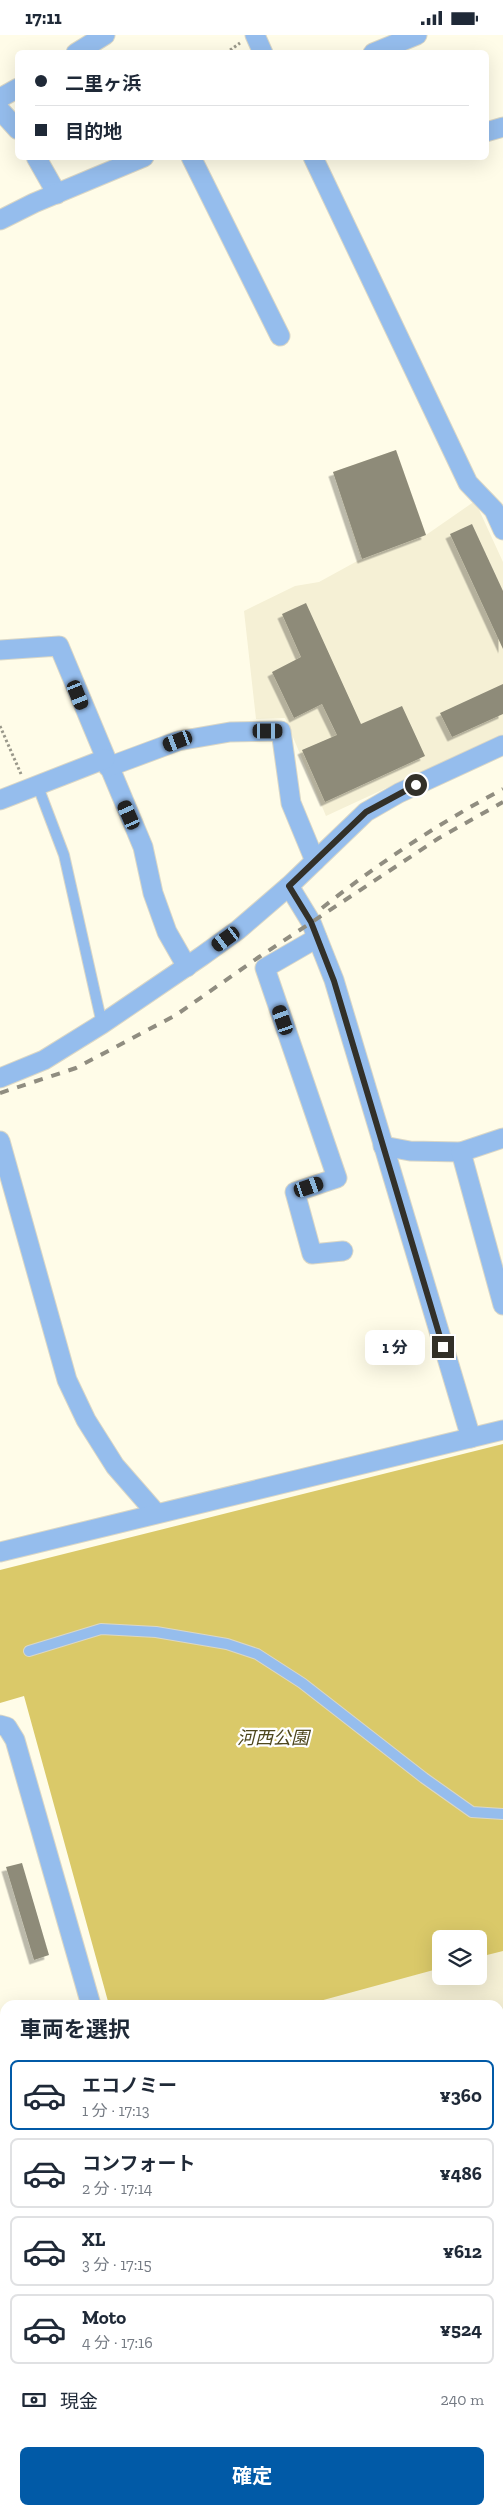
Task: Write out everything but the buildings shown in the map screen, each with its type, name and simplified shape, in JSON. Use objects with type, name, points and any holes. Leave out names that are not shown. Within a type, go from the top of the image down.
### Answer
[{"type":"street","points":[[81,50],[105,35]]},
{"type":"street","points":[[255,35],[262,50]]},
{"type":"street","points":[[380,50],[417,35]]},
{"type":"street","points":[[0,98],[15,90]]},
{"type":"street","points":[[0,111],[15,126]]},
{"type":"street","points":[[489,131],[503,127]]},
{"type":"street","points":[[38,160],[57,194]]},
{"type":"street","points":[[0,219],[137,160]]},
{"type":"street","points":[[192,160],[280,336]]},
{"type":"street","points":[[315,160],[468,483],[494,510],[503,530]]},
{"type":"street","points":[[0,650],[59,646],[106,763],[143,847],[153,893],[167,932],[187,967]]},
{"type":"street","points":[[0,800],[32,787],[178,741],[230,732],[282,731],[291,803],[314,861]]},
{"type":"street","points":[[0,1078],[44,1060],[102,1024],[238,930],[289,886],[366,812],[399,793],[503,745]]},
{"type":"street","points":[[289,886],[309,918],[334,981],[471,1439]]},
{"type":"street","points":[[317,938],[265,968],[337,1178],[295,1192],[312,1254],[343,1251]]},
{"type":"street","points":[[383,1146],[410,1151],[461,1152],[503,1138]]},
{"type":"street","points":[[0,1141],[67,1380],[86,1420],[115,1465],[156,1513]]},
{"type":"street","points":[[461,1152],[503,1305]]},
{"type":"street","points":[[0,1552],[503,1430]]},
{"type":"street","points":[[0,1725],[7,1727],[15,1740],[90,2000]]},
{"type":"lane","points":[[32,787],[64,855],[102,1024]]},
{"type":"lane","points":[[29,1651],[101,1629],[156,1632],[227,1644],[257,1654],[302,1683],[472,1812],[503,1814]]},
{"type":"path","points":[[0,726],[32,787]]},
{"type":"shaded area","points":[[396,450],[426,535],[475,501],[503,562],[503,734],[326,816],[285,718],[256,719],[244,611],[295,586],[319,582],[361,559],[333,472]]},
{"type":"shaded area","points":[[503,1947],[503,2000],[292,2000],[432,1964],[432,1985],[487,1985],[487,1951]]},
{"type":"green space","name":"河西公園","points":[[503,1444],[503,1951],[487,1955],[487,1930],[432,1930],[432,1970],[323,2000],[108,2000],[24,1696],[0,1703],[0,1570]]},
{"type":"railway","points":[[322,908],[410,844],[503,789]]},
{"type":"railway","points":[[0,1093],[76,1068],[176,1015],[259,957],[439,838],[503,802]]},
{"type":"route","points":[[416,785],[366,812],[289,886],[311,922],[334,981],[443,1347]]}]
